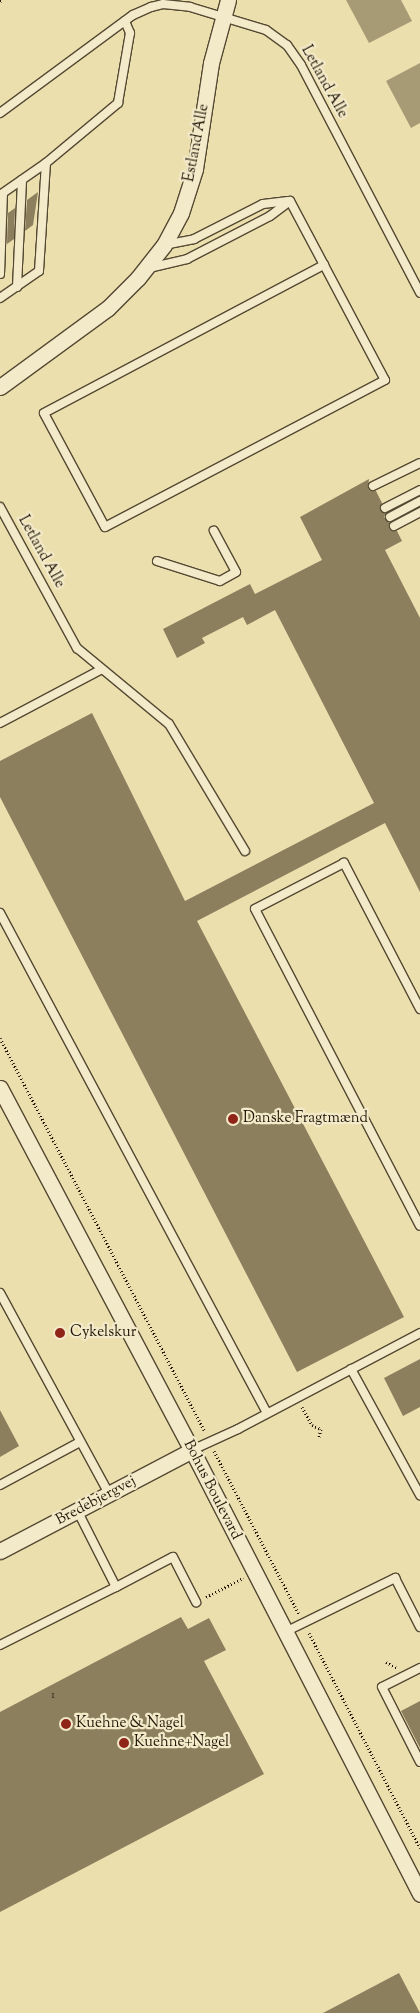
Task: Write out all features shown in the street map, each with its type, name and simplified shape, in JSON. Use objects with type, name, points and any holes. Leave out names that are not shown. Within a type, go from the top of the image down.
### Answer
[{"type":"street","name":"Estland Alle","points":[[0,387],[108,308],[146,268],[164,245],[180,213],[195,169],[211,63],[228,0]]},
{"type":"street","name":"Bohus Boulevard","points":[[0,1088],[192,1450],[420,1894]]},
{"type":"street","name":"Bredebjergvej","points":[[0,1551],[192,1450]]},
{"type":"lane","name":"Letland Alle","points":[[0,113],[125,21],[141,11],[163,4],[190,7],[266,30],[281,39],[293,52],[420,293]]},
{"type":"lane","points":[[0,274],[1,194],[46,163],[118,103],[130,33],[125,21]]},
{"type":"lane","points":[[0,298],[39,271],[46,163]]},
{"type":"lane","points":[[17,287],[22,180]]},
{"type":"lane","points":[[164,245],[194,239],[262,204],[290,201]]},
{"type":"lane","points":[[290,201],[324,264],[385,380],[104,527],[44,413],[324,264]]},
{"type":"lane","points":[[146,268],[187,259],[270,216],[290,201]]},
{"type":"lane","points":[[373,486],[420,463]]},
{"type":"lane","points":[[385,508],[420,490]]},
{"type":"lane","points":[[390,517],[420,501]]},
{"type":"lane","name":"Letland Alle","points":[[0,507],[77,648],[169,724],[245,851]]},
{"type":"lane","points":[[394,526],[420,512]]},
{"type":"lane","points":[[157,561],[220,580],[236,572],[214,531]]},
{"type":"lane","points":[[0,723],[102,669]]},
{"type":"lane","points":[[420,1009],[344,863],[256,909],[420,1226]]},
{"type":"lane","points":[[0,913],[267,1413]]},
{"type":"lane","points":[[0,1293],[109,1494]]},
{"type":"lane","points":[[192,1450],[238,1430],[420,1333]]},
{"type":"lane","points":[[351,1369],[420,1495]]},
{"type":"lane","points":[[0,1485],[80,1442]]},
{"type":"lane","points":[[77,1510],[116,1587]]},
{"type":"lane","points":[[0,1645],[173,1557],[196,1602]]},
{"type":"lane","points":[[285,1632],[394,1578],[420,1627]]},
{"type":"lane","points":[[420,1668],[382,1687],[420,1762]]},
{"type":"path","points":[[297,1398],[312,1425],[321,1429],[319,1437]]},
{"type":"path","points":[[196,1602],[254,1572]]},
{"type":"shaded area","points":[[346,0],[401,0],[412,21],[369,43]]},
{"type":"shaded area","points":[[420,63],[420,123],[411,128],[386,81]]},
{"type":"building","points":[[38,192],[33,225],[25,231],[27,200]]},
{"type":"building","points":[[15,208],[14,239],[7,244],[8,213]]},
{"type":"building","name":"Danske Fragtmænd","points":[[369,479],[368,488],[370,491],[376,491],[382,503],[380,510],[386,513],[384,517],[390,523],[389,528],[391,531],[397,531],[402,541],[385,550],[420,618],[420,892],[385,823],[197,921],[404,1317],[297,1372],[0,797],[0,761],[92,713],[185,901],[374,803],[275,610],[247,625],[243,617],[202,638],[205,643],[177,658],[163,629],[250,584],[255,594],[322,560],[300,517]]},
{"type":"building","points":[[420,1359],[420,1407],[403,1416],[384,1378]]},
{"type":"building","points":[[0,1410],[19,1446],[0,1457]]},
{"type":"building","name":"Kuehne+Nagel","points":[[181,1617],[188,1629],[209,1618],[226,1650],[204,1661],[264,1774],[0,1912],[0,1712]]},
{"type":"building","points":[[420,1701],[420,1748],[401,1711]]},
{"type":"building","points":[[399,1973],[420,2013],[323,2013]]},
{"type":"place","name":"Danske Fragtmænd","points":[[233,1119]]},
{"type":"place","name":"Cykelskur","points":[[60,1333]]},
{"type":"place","name":"Kuehne & Nagel","points":[[66,1724]]},
{"type":"place","name":"Kuehne+Nagel","points":[[124,1743]]}]
